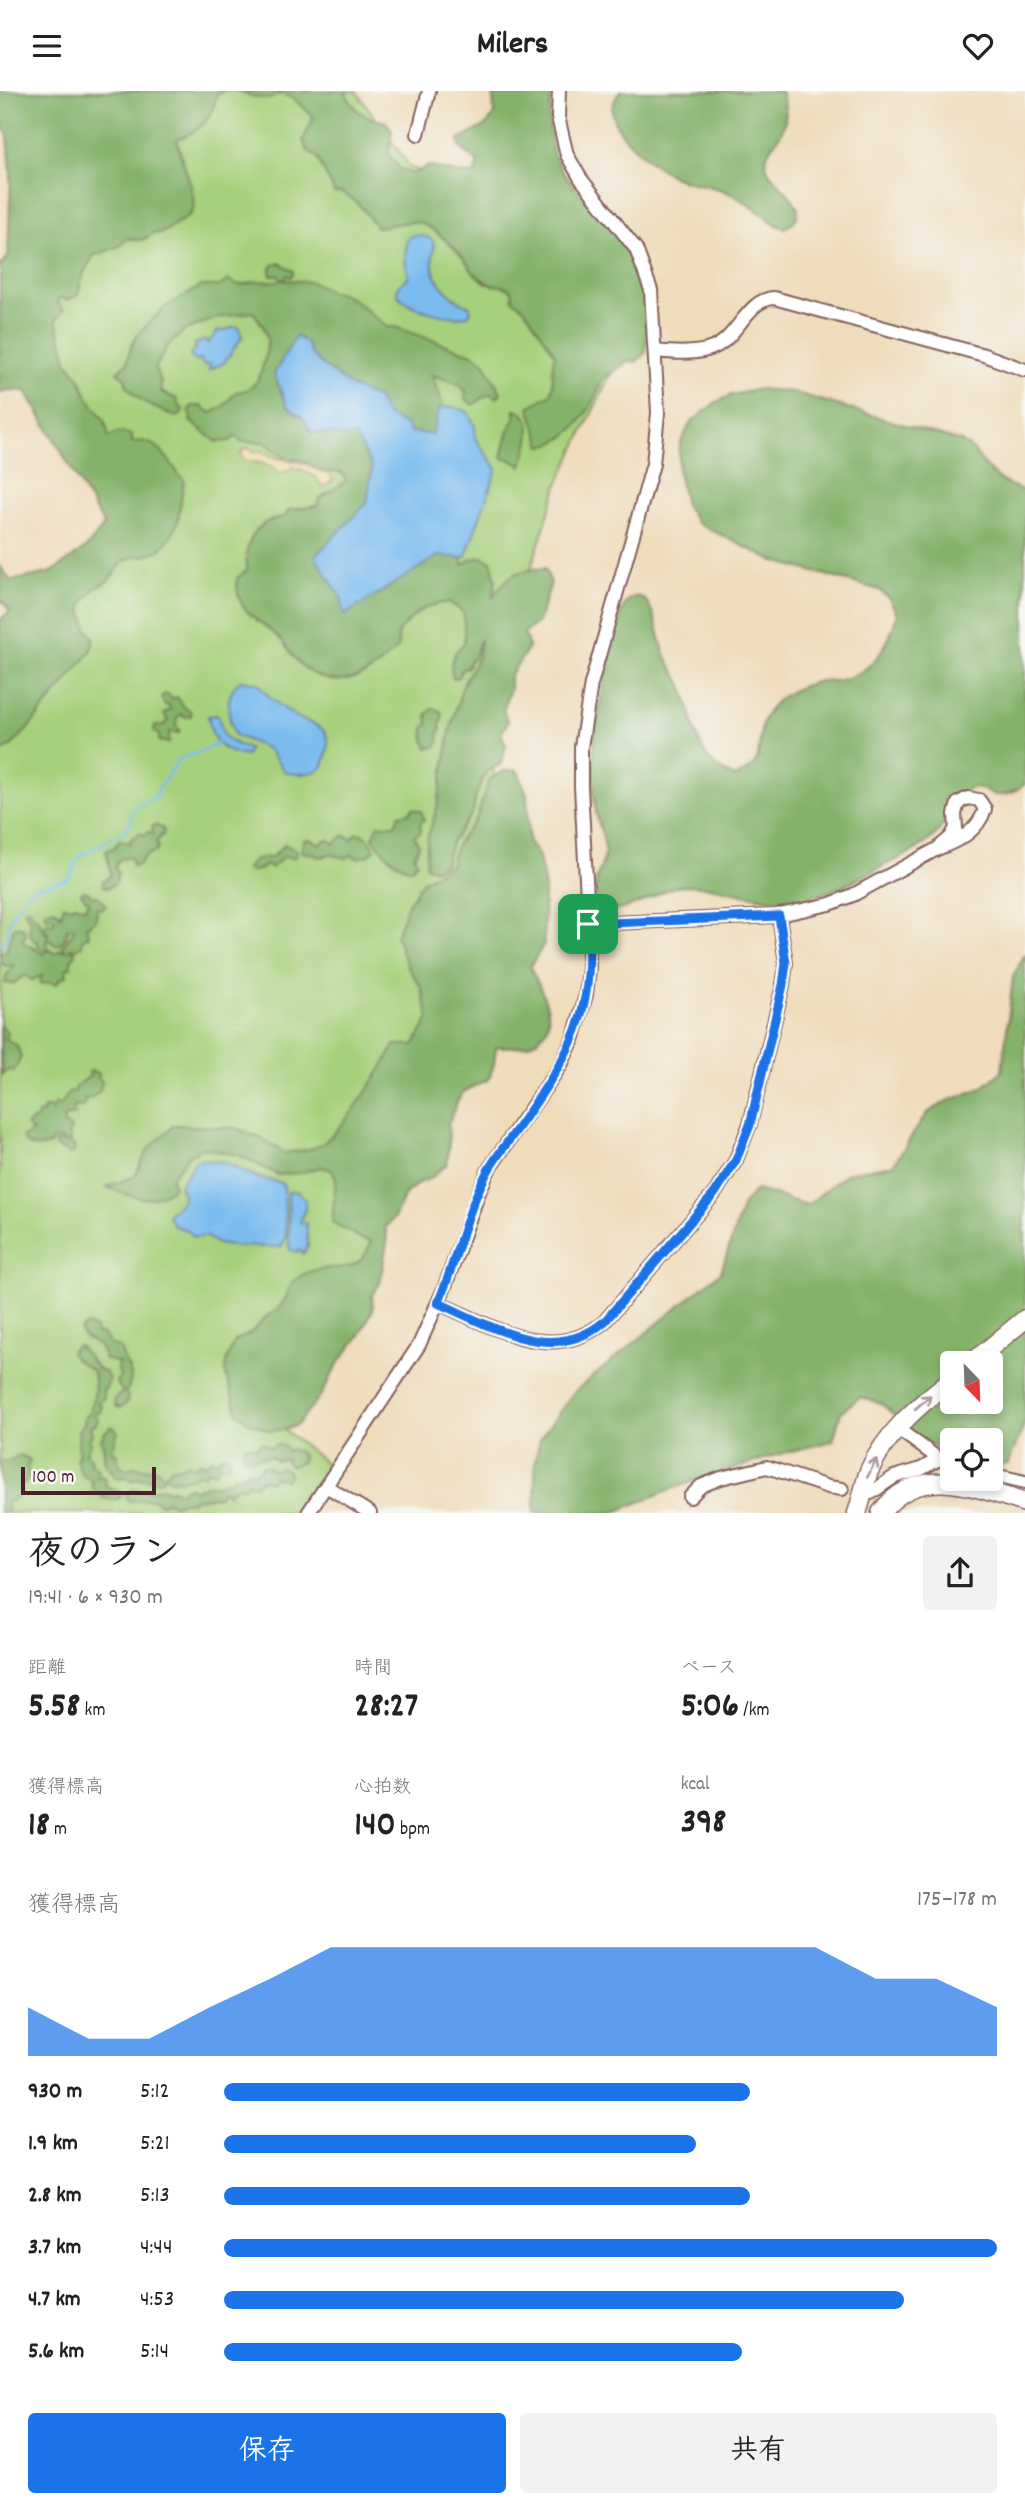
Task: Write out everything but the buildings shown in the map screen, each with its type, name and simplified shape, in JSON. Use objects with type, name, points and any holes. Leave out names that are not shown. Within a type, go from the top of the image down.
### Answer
[{"type":"highway","points":[[986,1351],[1025,1319]]},
{"type":"highway","points":[[857,1513],[871,1467],[918,1406],[940,1389]]},
{"type":"highway","points":[[881,1513],[900,1493],[918,1484],[970,1486],[1025,1503]]},
{"type":"street","points":[[418,134],[429,91]]},
{"type":"street","points":[[308,1513],[419,1345],[438,1303],[489,1169],[561,1065],[575,1037],[587,986],[588,924],[581,747],[591,684],[639,521],[655,455],[658,413],[651,290],[642,263],[625,232],[581,179],[567,155],[558,117],[559,91]]},
{"type":"street","points":[[654,351],[691,351],[715,347],[730,336],[762,301],[774,298],[984,355],[1025,370]]},
{"type":"street","points":[[588,924],[779,916],[830,904],[853,895],[937,849]]},
{"type":"street","points":[[438,1303],[536,1341],[575,1339],[605,1321],[715,1193],[736,1160],[750,1125],[783,985],[786,963],[779,916]]},
{"type":"street","points":[[898,1429],[940,1457]]},
{"type":"street","points":[[872,1493],[894,1477],[940,1463]]},
{"type":"street","points":[[690,1497],[701,1486],[721,1478],[767,1467],[842,1489]]},
{"type":"street","points":[[1003,1476],[1025,1482]]},
{"type":"street","points":[[326,1486],[370,1513]]},
{"type":"green space","points":[[0,91],[224,91],[217,95],[212,111],[203,124],[192,133],[177,139],[193,194],[191,214],[163,232],[152,233],[141,240],[128,238],[120,246],[93,256],[77,296],[67,300],[60,298],[57,302],[64,310],[56,320],[68,363],[104,420],[108,437],[120,432],[132,435],[132,442],[151,443],[163,452],[184,480],[178,521],[171,537],[160,550],[145,556],[134,556],[123,562],[109,580],[94,589],[81,606],[87,629],[94,637],[91,651],[26,731],[9,748],[0,752],[0,620],[10,611],[0,599],[0,566],[11,581],[52,572],[87,547],[104,525],[26,391],[5,390],[0,393],[0,265],[8,257],[11,171],[8,135],[0,124]]},
{"type":"green space","points":[[60,91],[356,91],[411,168],[540,206],[625,344],[558,484],[483,718],[515,883],[392,1210],[281,1427],[328,1465],[294,1513],[0,1513],[0,654],[139,518],[8,330]]},
{"type":"green space","points":[[239,91],[348,91],[346,94],[358,110],[386,122],[392,131],[388,154],[400,169],[413,174],[428,166],[474,174],[478,162],[460,148],[459,140],[486,125],[494,115],[493,91],[552,91],[550,129],[556,159],[570,181],[621,240],[639,274],[647,311],[645,354],[636,362],[627,361],[604,378],[592,404],[575,428],[560,440],[542,446],[529,407],[551,394],[555,354],[524,308],[513,300],[512,291],[480,278],[449,243],[421,223],[405,222],[377,227],[354,201],[341,192],[334,193],[318,158],[307,150],[303,140],[314,117],[293,98],[280,94],[269,99]]},
{"type":"green space","points":[[620,91],[781,91],[785,124],[766,162],[771,175],[796,205],[798,213],[795,220],[785,228],[777,225],[734,195],[680,179],[650,160],[628,141],[614,120],[612,108]]},
{"type":"green space","points":[[280,263],[293,271],[293,275],[287,275],[284,280],[312,282],[331,292],[341,293],[356,301],[387,327],[395,327],[475,355],[484,362],[501,393],[497,398],[492,394],[485,396],[473,405],[465,398],[466,392],[459,384],[432,375],[444,407],[436,434],[426,437],[348,422],[437,549],[461,553],[463,565],[471,559],[482,557],[491,561],[496,581],[492,598],[508,578],[527,570],[545,568],[551,583],[538,622],[524,633],[529,647],[510,676],[510,689],[503,711],[508,722],[501,734],[506,745],[501,764],[486,772],[476,795],[473,812],[451,843],[445,864],[435,869],[426,867],[427,839],[438,805],[450,731],[463,684],[478,658],[480,639],[474,659],[470,660],[468,667],[462,669],[459,677],[453,678],[452,659],[464,643],[464,613],[449,602],[420,611],[398,632],[396,650],[373,669],[353,679],[332,680],[311,672],[298,662],[273,632],[244,608],[237,590],[237,578],[247,570],[247,551],[259,528],[274,519],[284,517],[289,510],[317,506],[319,499],[346,481],[342,473],[321,471],[300,460],[287,459],[264,442],[241,442],[236,436],[230,441],[217,442],[190,421],[188,411],[192,406],[201,406],[211,413],[223,407],[236,392],[250,388],[256,382],[267,346],[266,333],[259,320],[253,312],[217,318],[185,330],[166,348],[155,369],[161,383],[161,392],[177,399],[178,405],[183,409],[181,415],[176,417],[148,405],[135,395],[127,386],[125,378],[117,372],[127,363],[130,349],[138,334],[164,308],[201,286],[220,286],[228,280],[241,285],[283,280],[278,275],[271,276],[270,271],[273,265]]},
{"type":"green space","points":[[759,389],[793,392],[962,442],[997,478],[1025,491],[1025,784],[1004,795],[996,795],[975,787],[967,790],[958,799],[937,833],[925,844],[826,893],[802,899],[775,900],[692,885],[679,886],[636,905],[614,910],[604,907],[595,894],[605,848],[595,804],[593,764],[596,725],[603,688],[621,613],[627,601],[641,597],[651,609],[665,654],[684,691],[703,750],[717,767],[735,777],[755,763],[764,720],[777,702],[806,685],[849,678],[860,672],[869,666],[884,648],[894,626],[897,614],[890,600],[880,590],[771,560],[697,523],[685,505],[678,472],[680,444],[690,424],[716,402]]},
{"type":"green space","points":[[515,409],[523,413],[530,426],[529,442],[522,466],[502,456],[515,419]]},
{"type":"green space","points":[[168,694],[171,699],[177,697],[191,712],[191,716],[184,717],[181,714],[177,718],[176,726],[180,730],[179,733],[169,732],[169,743],[159,741],[159,735],[154,731],[155,726],[163,726],[168,721],[164,714],[170,710],[169,705],[165,705],[161,698]]},
{"type":"green space","points":[[433,708],[442,712],[441,729],[437,746],[428,748],[424,740],[424,728],[428,723],[427,714]]},
{"type":"green space","points":[[517,770],[527,794],[529,842],[539,857],[544,882],[544,944],[530,967],[548,1009],[546,1029],[529,1044],[496,1047],[489,1079],[463,1092],[448,1125],[447,1164],[431,1178],[406,1193],[394,1218],[385,1227],[387,1242],[380,1283],[372,1296],[373,1309],[360,1335],[338,1364],[321,1395],[297,1425],[288,1429],[271,1431],[250,1423],[237,1412],[225,1371],[227,1358],[235,1341],[251,1333],[267,1316],[277,1310],[286,1298],[292,1282],[309,1272],[355,1264],[361,1260],[371,1241],[362,1239],[332,1222],[336,1178],[332,1170],[321,1167],[278,1175],[239,1155],[202,1148],[190,1154],[171,1178],[174,1187],[157,1197],[141,1198],[106,1187],[135,1176],[148,1149],[174,1125],[235,1128],[261,1138],[284,1153],[316,1147],[336,1131],[371,1085],[395,1045],[414,1045],[429,1018],[421,987],[407,966],[396,936],[409,902],[423,881],[450,865],[456,845],[477,817],[489,780],[503,771]]},
{"type":"green space","points":[[413,808],[421,811],[424,819],[420,824],[421,832],[414,836],[419,845],[414,857],[417,862],[411,869],[389,857],[373,838],[378,825],[395,825],[399,815],[409,813]]},
{"type":"green space","points":[[152,826],[163,829],[164,833],[156,842],[157,851],[146,855],[138,865],[132,866],[128,857],[118,860],[115,868],[118,873],[116,882],[108,888],[103,886],[103,881],[111,875],[106,851],[116,846],[119,840],[130,843],[132,837],[139,833],[153,834]]},
{"type":"green space","points":[[357,833],[367,837],[375,850],[368,856],[356,858],[352,855],[346,858],[328,854],[320,857],[301,851],[304,840],[310,839],[320,844],[324,840],[330,840],[334,844],[344,835],[352,839]]},
{"type":"green space","points":[[285,844],[297,851],[297,855],[293,858],[285,856],[271,868],[265,865],[249,872],[246,869],[255,859],[272,857]]},
{"type":"green space","points":[[89,892],[91,896],[98,896],[106,906],[103,909],[97,908],[96,920],[86,927],[89,936],[82,940],[82,946],[69,948],[75,952],[75,956],[71,960],[71,967],[66,969],[67,976],[57,984],[40,983],[42,976],[32,980],[25,975],[13,984],[5,983],[6,976],[14,965],[0,963],[0,952],[5,953],[14,927],[23,927],[26,936],[22,939],[24,943],[44,954],[50,950],[55,953],[66,951],[62,947],[74,931],[74,928],[67,929],[66,937],[60,944],[55,945],[46,940],[49,949],[43,950],[29,932],[30,921],[26,909],[30,908],[32,914],[48,935],[44,929],[45,925],[49,922],[53,924],[55,918],[46,917],[45,911],[55,909],[61,915],[64,905],[85,908],[89,902],[81,893]]},
{"type":"green space","points":[[1025,954],[1025,1423],[1008,1464],[1003,1465],[1003,1428],[940,1428],[940,1448],[923,1442],[882,1404],[860,1397],[841,1412],[833,1441],[780,1454],[676,1487],[613,1513],[535,1513],[535,1461],[540,1439],[574,1392],[721,1272],[743,1204],[757,1190],[807,1205],[847,1173],[893,1165],[927,1113],[948,1101],[982,1088],[1002,1071],[1013,977]]},
{"type":"green space","points":[[0,1024],[8,1033],[6,1039],[17,1046],[21,1058],[14,1071],[8,1070],[2,1075]]},
{"type":"green space","points":[[93,1071],[99,1074],[102,1081],[100,1091],[91,1098],[84,1099],[86,1103],[83,1107],[76,1106],[73,1109],[75,1115],[64,1117],[64,1124],[71,1128],[68,1136],[71,1141],[68,1142],[75,1147],[73,1154],[70,1155],[56,1146],[55,1143],[59,1141],[65,1144],[61,1138],[52,1140],[51,1144],[43,1147],[27,1144],[22,1137],[33,1132],[26,1125],[43,1113],[44,1108],[52,1111],[54,1103],[60,1106],[69,1092],[75,1092],[75,1087]]},
{"type":"green space","points":[[87,1325],[95,1328],[96,1334],[102,1334],[110,1344],[121,1349],[131,1380],[125,1393],[128,1397],[126,1404],[120,1408],[115,1406],[114,1399],[123,1392],[116,1382],[120,1376],[117,1367],[119,1363],[104,1359],[100,1348],[84,1336],[80,1330]]},
{"type":"green space","points":[[78,1345],[99,1370],[106,1373],[109,1380],[103,1390],[104,1399],[98,1402],[102,1407],[100,1412],[95,1414],[98,1419],[96,1424],[90,1426],[92,1435],[88,1439],[91,1442],[86,1453],[91,1458],[90,1464],[99,1472],[97,1477],[105,1477],[106,1486],[118,1491],[121,1498],[114,1500],[103,1498],[93,1490],[91,1480],[81,1474],[76,1459],[79,1455],[78,1430],[90,1412],[95,1390],[93,1371],[75,1359],[70,1352]]},
{"type":"green space","points":[[112,1426],[118,1431],[112,1451],[117,1454],[119,1464],[126,1469],[137,1467],[159,1470],[164,1477],[160,1481],[140,1478],[131,1481],[124,1477],[118,1479],[105,1462],[101,1440]]},
{"type":"green space","points":[[262,1442],[271,1448],[276,1444],[284,1446],[287,1451],[292,1449],[300,1453],[302,1462],[292,1466],[287,1464],[286,1459],[276,1461],[271,1456],[252,1459],[244,1457],[245,1445],[256,1447]]},
{"type":"green space","points":[[20,1455],[30,1460],[27,1468],[29,1475],[25,1483],[20,1485],[19,1496],[7,1503],[7,1513],[0,1513],[0,1462],[7,1462]]},
{"type":"green space","points":[[220,1456],[230,1457],[229,1466],[219,1466],[215,1472],[207,1471],[204,1475],[195,1475],[192,1478],[171,1480],[165,1474],[172,1467],[178,1468],[188,1463],[194,1467],[212,1459],[218,1461]]},
{"type":"green space","points":[[262,1466],[273,1470],[282,1467],[288,1471],[289,1476],[286,1480],[274,1477],[269,1482],[261,1479],[256,1485],[248,1483],[228,1493],[221,1490],[219,1496],[174,1505],[168,1501],[161,1504],[153,1499],[127,1499],[126,1493],[135,1489],[174,1489],[181,1493],[184,1488],[195,1490],[206,1485],[219,1485],[248,1471],[257,1472]]},
{"type":"sand","points":[[247,448],[308,465],[329,474],[333,480],[322,486],[315,476],[293,467],[279,473],[267,465],[243,460],[241,452]]},
{"type":"water","points":[[414,235],[424,236],[433,242],[436,277],[448,292],[469,306],[471,311],[467,316],[450,316],[420,309],[397,294],[398,287],[409,276],[405,261],[407,239]]},
{"type":"water","points":[[239,327],[242,337],[224,363],[209,370],[210,364],[203,365],[200,359],[196,362],[190,355],[196,348],[195,344],[206,340],[208,343],[218,331]]},
{"type":"water","points":[[296,336],[307,343],[311,354],[324,366],[350,386],[378,399],[386,415],[406,425],[410,432],[432,434],[439,409],[454,407],[468,412],[475,426],[475,438],[497,469],[465,558],[438,556],[344,615],[341,597],[315,556],[367,503],[372,467],[356,437],[311,432],[304,419],[287,406],[274,374]]},
{"type":"water","points":[[241,680],[258,683],[285,709],[322,729],[328,739],[328,747],[322,768],[304,774],[285,772],[268,749],[235,735],[230,721],[229,699],[235,685]]},
{"type":"water","points":[[218,715],[224,735],[235,744],[249,749],[246,756],[230,752],[215,739],[208,716]]},
{"type":"water","points":[[196,1161],[224,1162],[259,1178],[282,1183],[286,1237],[281,1247],[217,1244],[207,1237],[194,1237],[187,1230],[174,1226],[168,1216],[182,1201],[183,1194],[179,1186]]},
{"type":"water","points":[[297,1191],[305,1199],[305,1209],[300,1221],[302,1224],[306,1223],[308,1245],[303,1254],[299,1250],[297,1253],[290,1249],[289,1245],[288,1192]]},
{"type":"waterway","points":[[0,945],[5,942],[11,916],[26,894],[35,887],[66,880],[72,874],[77,860],[85,853],[124,832],[135,807],[155,798],[160,786],[180,758],[218,744]]},
{"type":"route","points":[[779,916],[786,963],[750,1125],[726,1177],[698,1215],[605,1321],[575,1339],[536,1341],[438,1303],[489,1169],[561,1065],[575,1037],[586,995],[589,968],[588,924],[779,916]]}]
